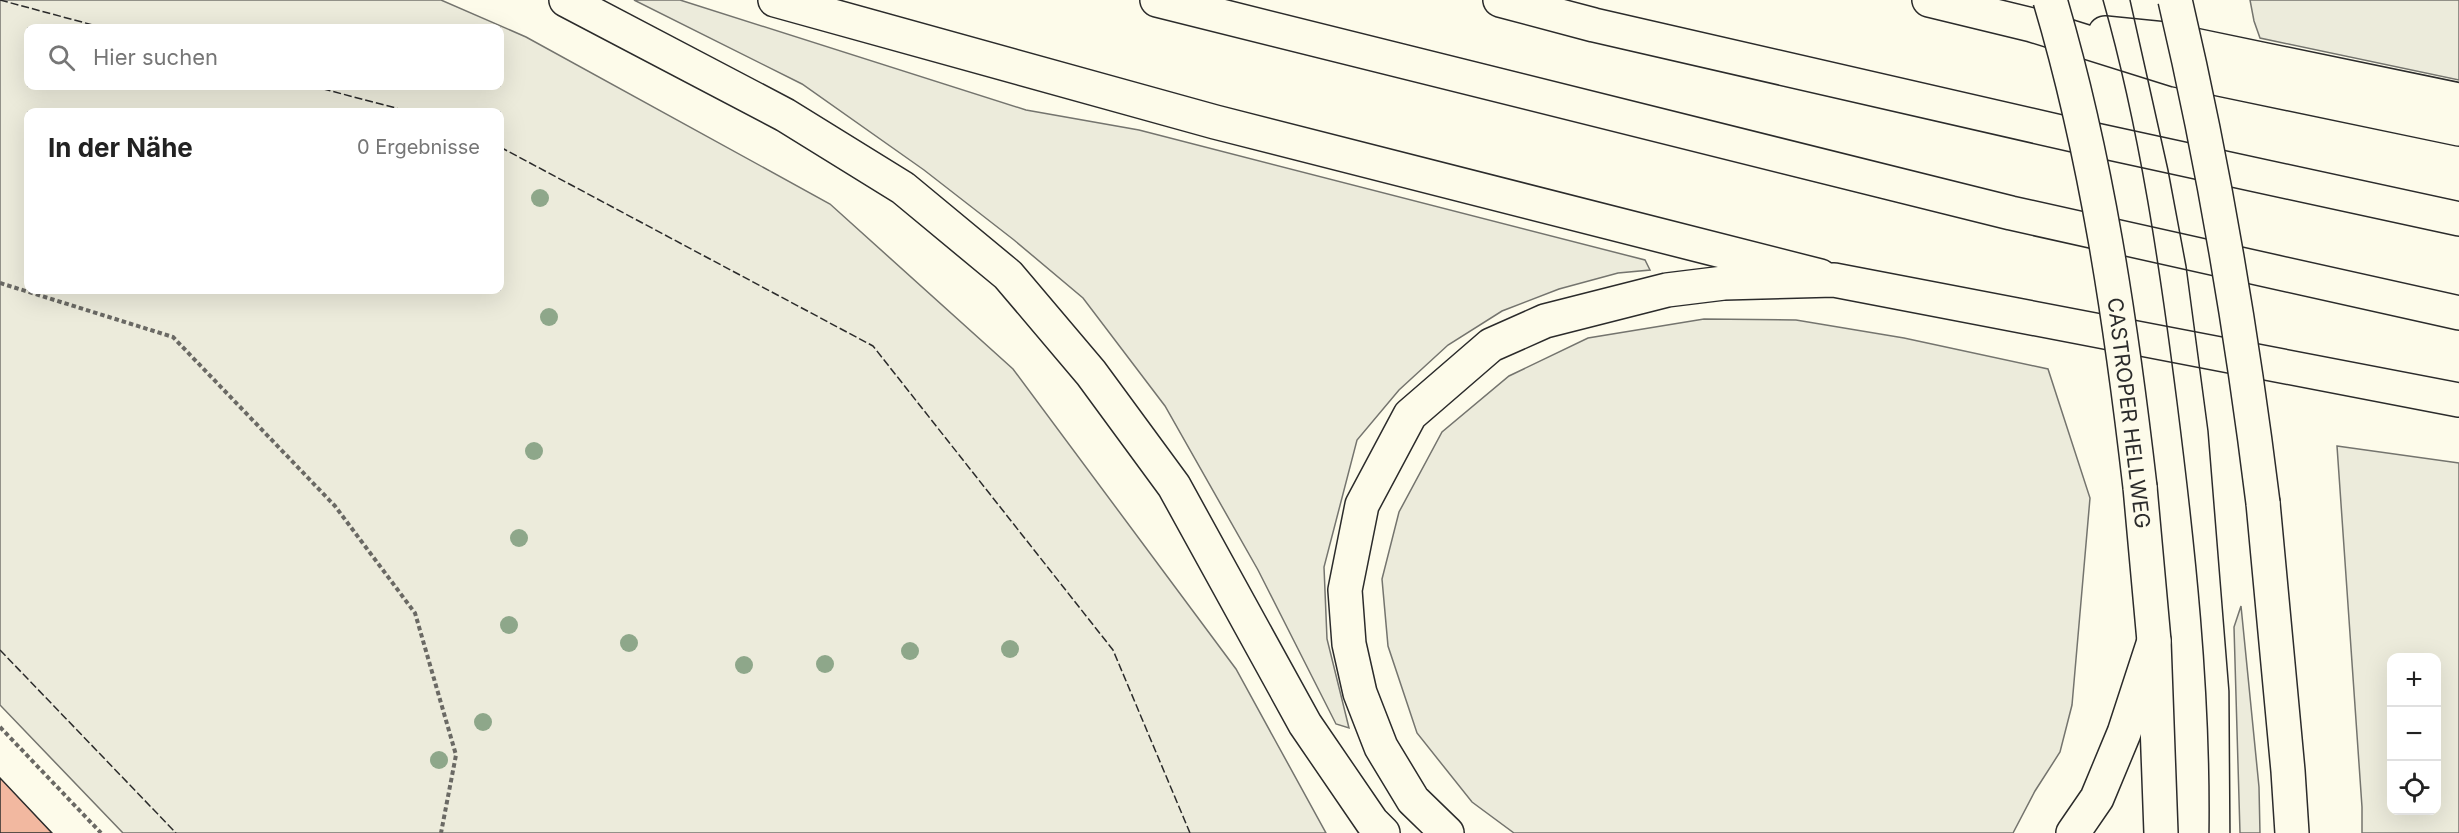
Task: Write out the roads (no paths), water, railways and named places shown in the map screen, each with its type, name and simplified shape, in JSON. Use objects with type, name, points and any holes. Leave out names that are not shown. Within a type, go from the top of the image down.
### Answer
[{"type":"main road","points":[[566,0],[795,121],[903,188],[1008,275],[1091,373],[1174,486],[1305,724],[1372,822],[1383,833]]},
{"type":"main road","points":[[775,0],[1215,122],[1834,280],[2459,399]]},
{"type":"main road","points":[[1157,0],[2011,213],[2459,313]]},
{"type":"main road","points":[[1500,0],[1605,27],[2091,139],[2459,219]]},
{"type":"main road","points":[[1929,0],[2041,12],[2459,100]]},
{"type":"main road","points":[[2175,0],[2192,71],[2226,244],[2247,375],[2263,503],[2292,833]]},
{"type":"main road","points":[[2041,12],[2176,70],[2459,129]]},
{"type":"main road","name":"CASTROPER HELLWEG","points":[[2041,12],[2074,91],[2100,215],[2125,356],[2154,641],[2161,833]]},
{"type":"main road","points":[[1447,833],[1413,800],[1381,747],[1360,693],[1349,644],[1346,590],[1362,505],[1410,415],[1491,345],[1545,321],[1667,290],[1724,283],[1834,280]]},
{"type":"main road","points":[[2073,833],[2097,798],[2124,732],[2154,641]]},
{"type":"tram line","points":[[2103,0],[2128,99],[2148,200],[2177,402],[2200,617],[2207,725],[2209,833]]},
{"type":"tram line","points":[[2130,0],[2168,170],[2186,266],[2208,431],[2229,691],[2230,833]]}]
